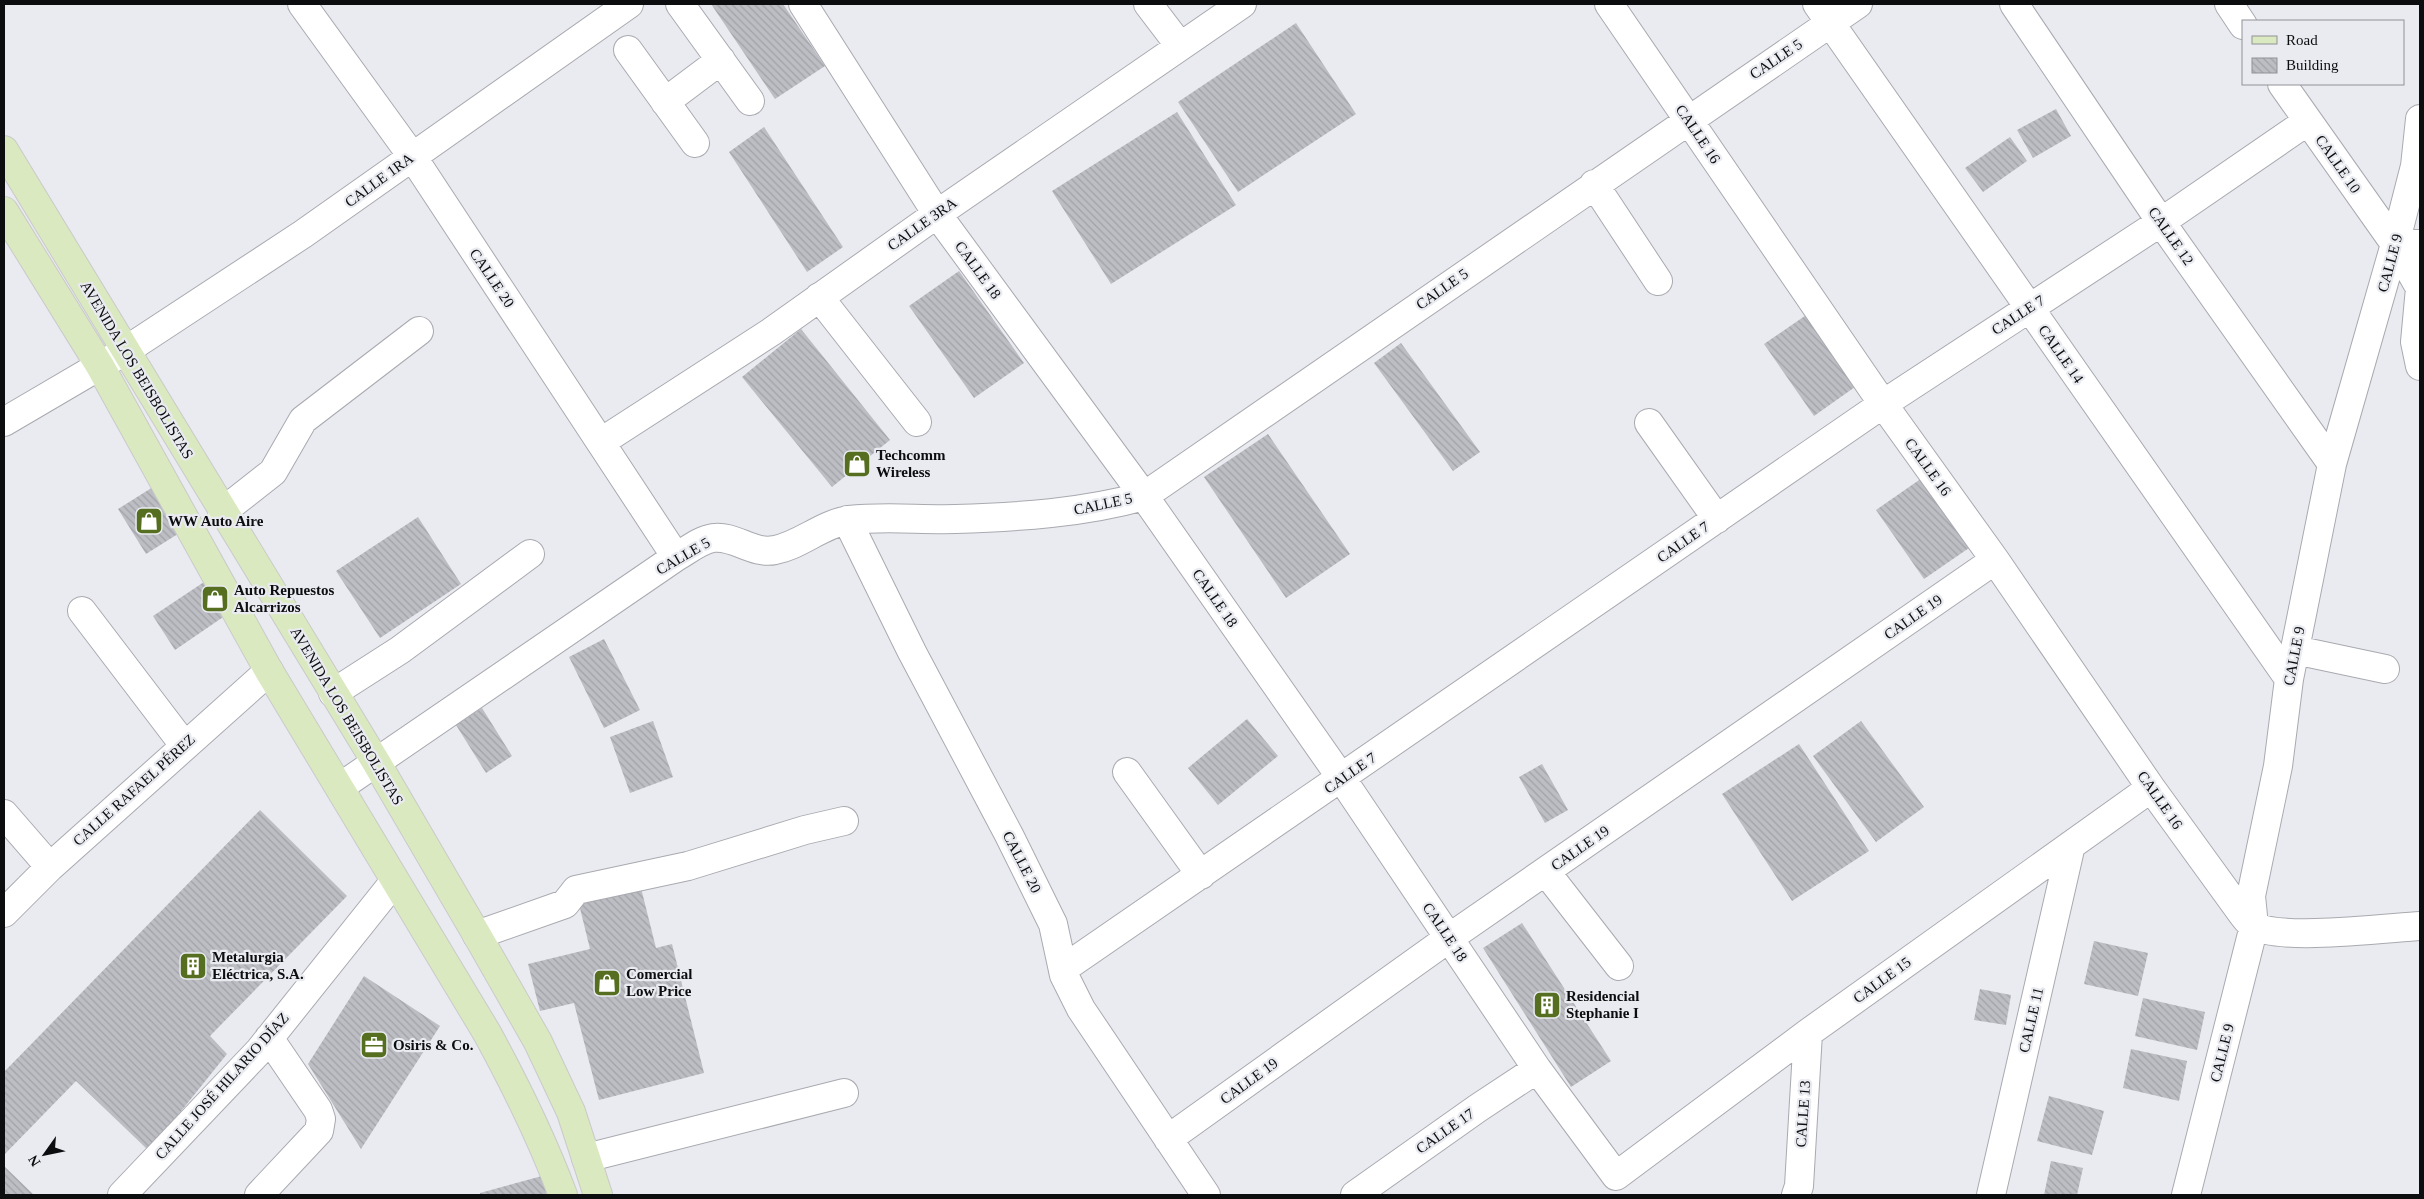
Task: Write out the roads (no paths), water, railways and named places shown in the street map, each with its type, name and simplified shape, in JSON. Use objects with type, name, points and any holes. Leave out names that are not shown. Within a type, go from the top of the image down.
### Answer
[{"type":"main road","name":"AVENIDA LOS BEISBOLISTAS","points":[[4,150],[222,512],[376,762],[538,1042],[571,1112],[598,1195]]},
{"type":"main road","name":"AVENIDA LOS BEISBOLISTAS","points":[[6,221],[100,366],[269,671],[486,1033],[516,1086],[563,1195]]},
{"type":"street","name":"CALLE 20","points":[[302,4],[412,156],[676,557]]},
{"type":"street","name":"CALLE 1RA","points":[[4,422],[125,351],[303,234],[629,4]]},
{"type":"street","points":[[680,4],[750,101]]},
{"type":"street","name":"CALLE 18","points":[[803,4],[937,214],[1144,496],[1342,779],[1537,1069],[1613,1186]]},
{"type":"street","points":[[1148,4],[1180,46]]},
{"type":"street","name":"CALLE 3RA","points":[[601,442],[771,332],[937,214],[1242,4]]},
{"type":"street","name":"CALLE 16","points":[[1609,4],[1883,404],[1995,560],[2151,788],[2243,915],[2254,926]]},
{"type":"street","name":"CALLE 5","points":[[340,787],[676,557],[705,540],[726,538],[763,551],[776,550],[825,527],[847,520],[955,519],[1063,512],[1105,507],[1144,496],[1688,120],[1823,13],[1858,4]]},
{"type":"street","name":"CALLE 12","points":[[2014,4],[2161,222],[2332,464]]},
{"type":"street","points":[[2229,4],[2242,23]]},
{"type":"street","name":"CALLE 14","points":[[1823,13],[2289,679]]},
{"type":"street","points":[[628,50],[695,143]]},
{"type":"street","points":[[665,102],[721,60]]},
{"type":"street","name":"CALLE 10","points":[[2283,85],[2308,122],[2408,244],[2420,288]]},
{"type":"street","name":"CALLE 9","points":[[2186,1195],[2254,926],[2251,896],[2278,766],[2289,679],[2332,464],[2408,244],[2420,119]]},
{"type":"street","name":"CALLE 7","points":[[1063,969],[1342,779],[1883,404],[2161,222],[2308,122]]},
{"type":"street","points":[[1594,184],[1658,281]]},
{"type":"street","points":[[2419,350],[2420,288]]},
{"type":"street","points":[[819,297],[917,422]]},
{"type":"street","points":[[222,512],[274,472],[303,420],[419,331]]},
{"type":"street","points":[[1649,423],[1717,519]]},
{"type":"street","name":"CALLE 20","points":[[847,520],[916,661],[1009,835],[1053,924],[1063,969],[1081,1009],[1206,1195]]},
{"type":"street","points":[[333,693],[400,650],[530,554]]},
{"type":"street","name":"CALLE 19","points":[[1168,1139],[1449,938],[1995,560]]},
{"type":"street","points":[[82,612],[184,745]]},
{"type":"street","points":[[2295,650],[2385,669]]},
{"type":"street","name":"CALLE RAFAEL PÉREZ","points":[[4,913],[50,867],[184,745],[269,671]]},
{"type":"street","points":[[1127,772],[1201,874]]},
{"type":"street","name":"CALLE 15","points":[[1613,1186],[1808,1033],[2151,788]]},
{"type":"street","points":[[4,814],[50,867]]},
{"type":"street","points":[[477,935],[565,904],[576,890],[688,866],[805,830],[844,821]]},
{"type":"street","name":"CALLE 11","points":[[1991,1195],[2071,845]]},
{"type":"street","points":[[1546,872],[1619,966]]},
{"type":"street","name":"CALLE JOSÉ HILARIO DÍAZ","points":[[122,1195],[269,1038],[394,882]]},
{"type":"street","points":[[2254,926],[2307,934],[2420,926]]},
{"type":"street","name":"CALLE 13","points":[[1796,1195],[1808,1033]]},
{"type":"street","points":[[259,1195],[318,1131],[321,1119],[318,1110],[269,1038]]},
{"type":"street","name":"CALLE 17","points":[[1355,1195],[1478,1108],[1537,1069]]},
{"type":"street","points":[[586,1158],[844,1093]]},
{"type":"place","name":"Techcomm Wireless","points":[[857,464]]},
{"type":"place","name":"WW Auto Aire","points":[[149,521]]},
{"type":"place","name":"Auto Repuestos Alcarrizos","points":[[215,599]]},
{"type":"place","name":"Metalurgia Eléctrica, S.A.","points":[[193,966]]},
{"type":"place","name":"Comercial Low Price","points":[[607,983]]},
{"type":"place","name":"Residencial Stephanie I","points":[[1547,1005]]},
{"type":"place","name":"Osiris & Co.","points":[[374,1045]]}]
